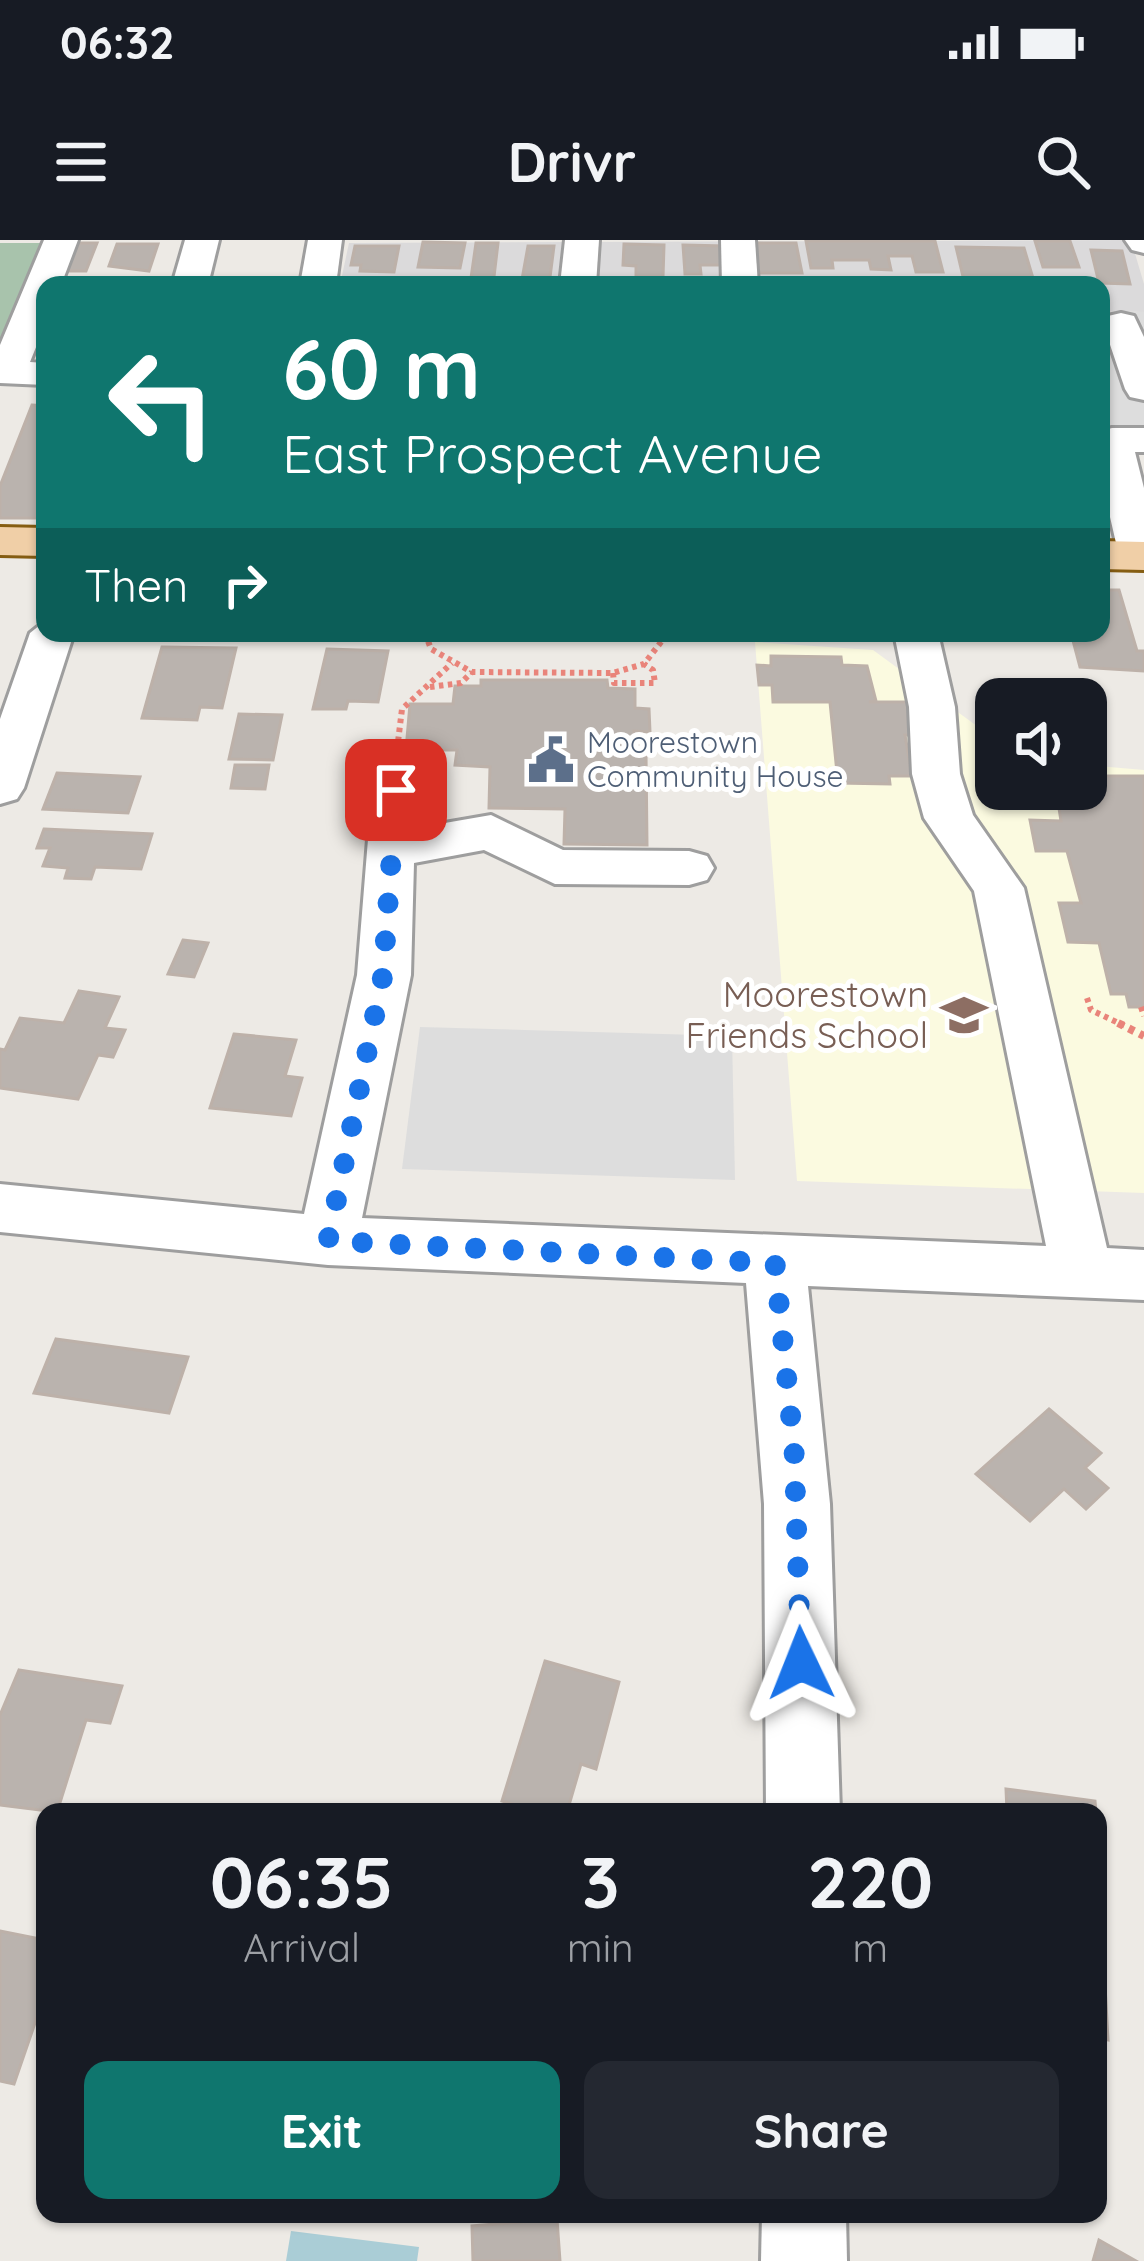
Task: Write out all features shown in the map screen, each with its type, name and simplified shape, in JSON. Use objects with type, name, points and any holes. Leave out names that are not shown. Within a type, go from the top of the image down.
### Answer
[{"type":"main road","points":[[0,541],[36,542]]},
{"type":"street","points":[[46,276],[61,240]]},
{"type":"street","points":[[192,276],[202,240]]},
{"type":"street","points":[[319,276],[326,240]]},
{"type":"street","points":[[579,276],[582,240]]},
{"type":"street","points":[[738,240],[740,276]]},
{"type":"street","points":[[36,302],[7,373],[36,374]]},
{"type":"street","points":[[1121,324],[1144,389]]},
{"type":"street","points":[[1119,437],[1128,556]]},
{"type":"street","points":[[0,788],[49,642]]},
{"type":"street","points":[[918,642],[932,707],[936,774],[949,818],[999,888],[1082,1273]]},
{"type":"street","points":[[328,1241],[383,975],[397,770]]},
{"type":"street","points":[[388,853],[490,832],[555,867],[688,868]]},
{"type":"street","points":[[3,1217],[328,1241],[1144,1275]]},
{"type":"street","points":[[775,1263],[797,1504],[803,1803]]},
{"type":"street","points":[[804,2223],[804,2261]]},
{"type":"path","points":[[428,642],[431,649],[472,672],[613,673],[644,664],[661,642]]},
{"type":"path","points":[[397,770],[402,710],[452,663]]},
{"type":"path","points":[[613,673],[614,683],[655,683],[653,670],[644,664]]},
{"type":"path","points":[[430,687],[461,682],[472,672]]},
{"type":"path","points":[[1087,998],[1091,1010],[1144,1036]]},
{"type":"shaded area","points":[[1131,240],[1144,284],[1144,312],[1110,311],[1110,276],[593,276],[597,242]]},
{"type":"shaded area","points":[[575,242],[571,276],[342,276],[349,243]]},
{"type":"shaded area","points":[[0,243],[50,243],[0,351]]},
{"type":"shaded area","points":[[1110,311],[1144,312],[1144,446],[1110,445]]},
{"type":"shaded area","name":"Moorestown Friends School","points":[[755,642],[873,650],[975,725],[975,810],[1107,810],[1107,767],[1144,770],[1144,1193],[797,1181]]},
{"type":"shaded area","points":[[420,1027],[732,1036],[735,1180],[402,1169]]},
{"type":"water","points":[[291,2231],[419,2247],[417,2261],[286,2261]]},
{"type":"building","points":[[806,241],[935,241],[943,272],[916,272],[912,256],[888,256],[891,270],[871,269],[869,260],[832,260],[833,268],[811,268]]},
{"type":"building","points":[[1035,241],[1070,241],[1079,267],[1043,267]]},
{"type":"building","points":[[423,242],[465,243],[460,268],[418,267]]},
{"type":"building","points":[[75,243],[97,243],[86,271],[64,271]]},
{"type":"building","points":[[476,243],[498,243],[494,276],[471,276]]},
{"type":"building","points":[[753,243],[796,243],[802,273],[758,273]]},
{"type":"building","points":[[117,244],[158,244],[149,271],[109,266]]},
{"type":"building","points":[[624,244],[664,245],[663,276],[636,276],[636,266],[623,265]]},
{"type":"building","points":[[683,245],[725,246],[727,265],[700,265],[701,274],[685,274]]},
{"type":"building","points":[[355,246],[399,246],[394,272],[360,271],[361,265],[351,265]]},
{"type":"building","points":[[528,246],[554,246],[550,276],[523,276]]},
{"type":"building","points":[[956,247],[1024,248],[1032,276],[963,276]]},
{"type":"building","points":[[1091,250],[1122,251],[1130,284],[1110,283],[1110,276],[1097,276]]},
{"type":"building","points":[[32,405],[36,405],[36,518],[0,518],[0,486]]},
{"type":"building","points":[[1110,590],[1119,590],[1137,651],[1144,651],[1144,671],[1080,667],[1073,642],[1110,642]]},
{"type":"building","points":[[162,647],[236,648],[222,708],[200,707],[197,720],[142,718]]},
{"type":"building","points":[[327,649],[388,651],[378,702],[348,701],[346,709],[313,709]]},
{"type":"building","points":[[771,656],[841,657],[842,665],[867,666],[876,701],[869,702],[918,702],[923,735],[905,735],[912,776],[889,776],[890,784],[838,783],[830,702],[773,702],[772,685],[759,685],[757,665],[771,666]]},
{"type":"building","name":"Moorestown Community House","points":[[481,680],[607,680],[608,688],[635,689],[635,708],[649,709],[650,732],[634,731],[634,754],[646,754],[647,845],[564,844],[565,809],[489,808],[490,767],[455,765],[457,750],[406,750],[410,704],[453,704],[455,686],[481,686]]},
{"type":"building","points":[[239,714],[282,715],[273,760],[229,759]]},
{"type":"building","points":[[235,765],[269,765],[265,789],[231,788]]},
{"type":"building","points":[[57,773],[140,777],[128,813],[43,809]]},
{"type":"building","points":[[1107,776],[1144,776],[1144,1007],[1129,1007],[1126,994],[1111,994],[1099,943],[1068,942],[1059,903],[1081,903],[1067,851],[1036,851],[1030,820],[1061,821],[1059,810],[1107,810]]},
{"type":"building","points":[[44,829],[152,834],[141,869],[95,867],[91,879],[65,878],[68,868],[43,866],[50,848],[37,848]]},
{"type":"building","points":[[183,940],[208,943],[194,977],[168,974]]},
{"type":"building","points":[[79,991],[119,997],[105,1028],[125,1030],[113,1057],[98,1055],[78,1099],[0,1088],[0,1049],[5,1050],[20,1018],[64,1023]]},
{"type":"building","points":[[234,1034],[296,1040],[285,1076],[302,1078],[291,1116],[210,1108]]},
{"type":"building","points":[[56,1339],[188,1357],[169,1413],[34,1393]]},
{"type":"building","points":[[1049,1409],[1101,1453],[1085,1468],[1108,1488],[1086,1509],[1064,1489],[1030,1521],[976,1474]]},
{"type":"building","points":[[545,1661],[619,1682],[596,1769],[581,1764],[570,1803],[502,1801]]},
{"type":"building","points":[[19,1670],[122,1686],[110,1723],[86,1720],[60,1803],[36,1803],[36,1809],[0,1805],[0,1715]]},
{"type":"building","points":[[1006,1789],[1095,1803],[1007,1803]]},
{"type":"building","points":[[0,1931],[36,1938],[36,2020],[14,2084],[0,2081]]},
{"type":"building","points":[[557,2223],[560,2261],[473,2261],[472,2226]]},
{"type":"building","points":[[1099,2240],[1136,2261],[1093,2261]]},
{"type":"place","name":"Moorestown Community House","points":[[551,760]]},
{"type":"place","name":"Moorestown Friends School","points":[[964,1015]]},
{"type":"route","points":[[396,790],[378,1012],[328,1241],[775,1263],[794,1449],[801,1663]]}]
